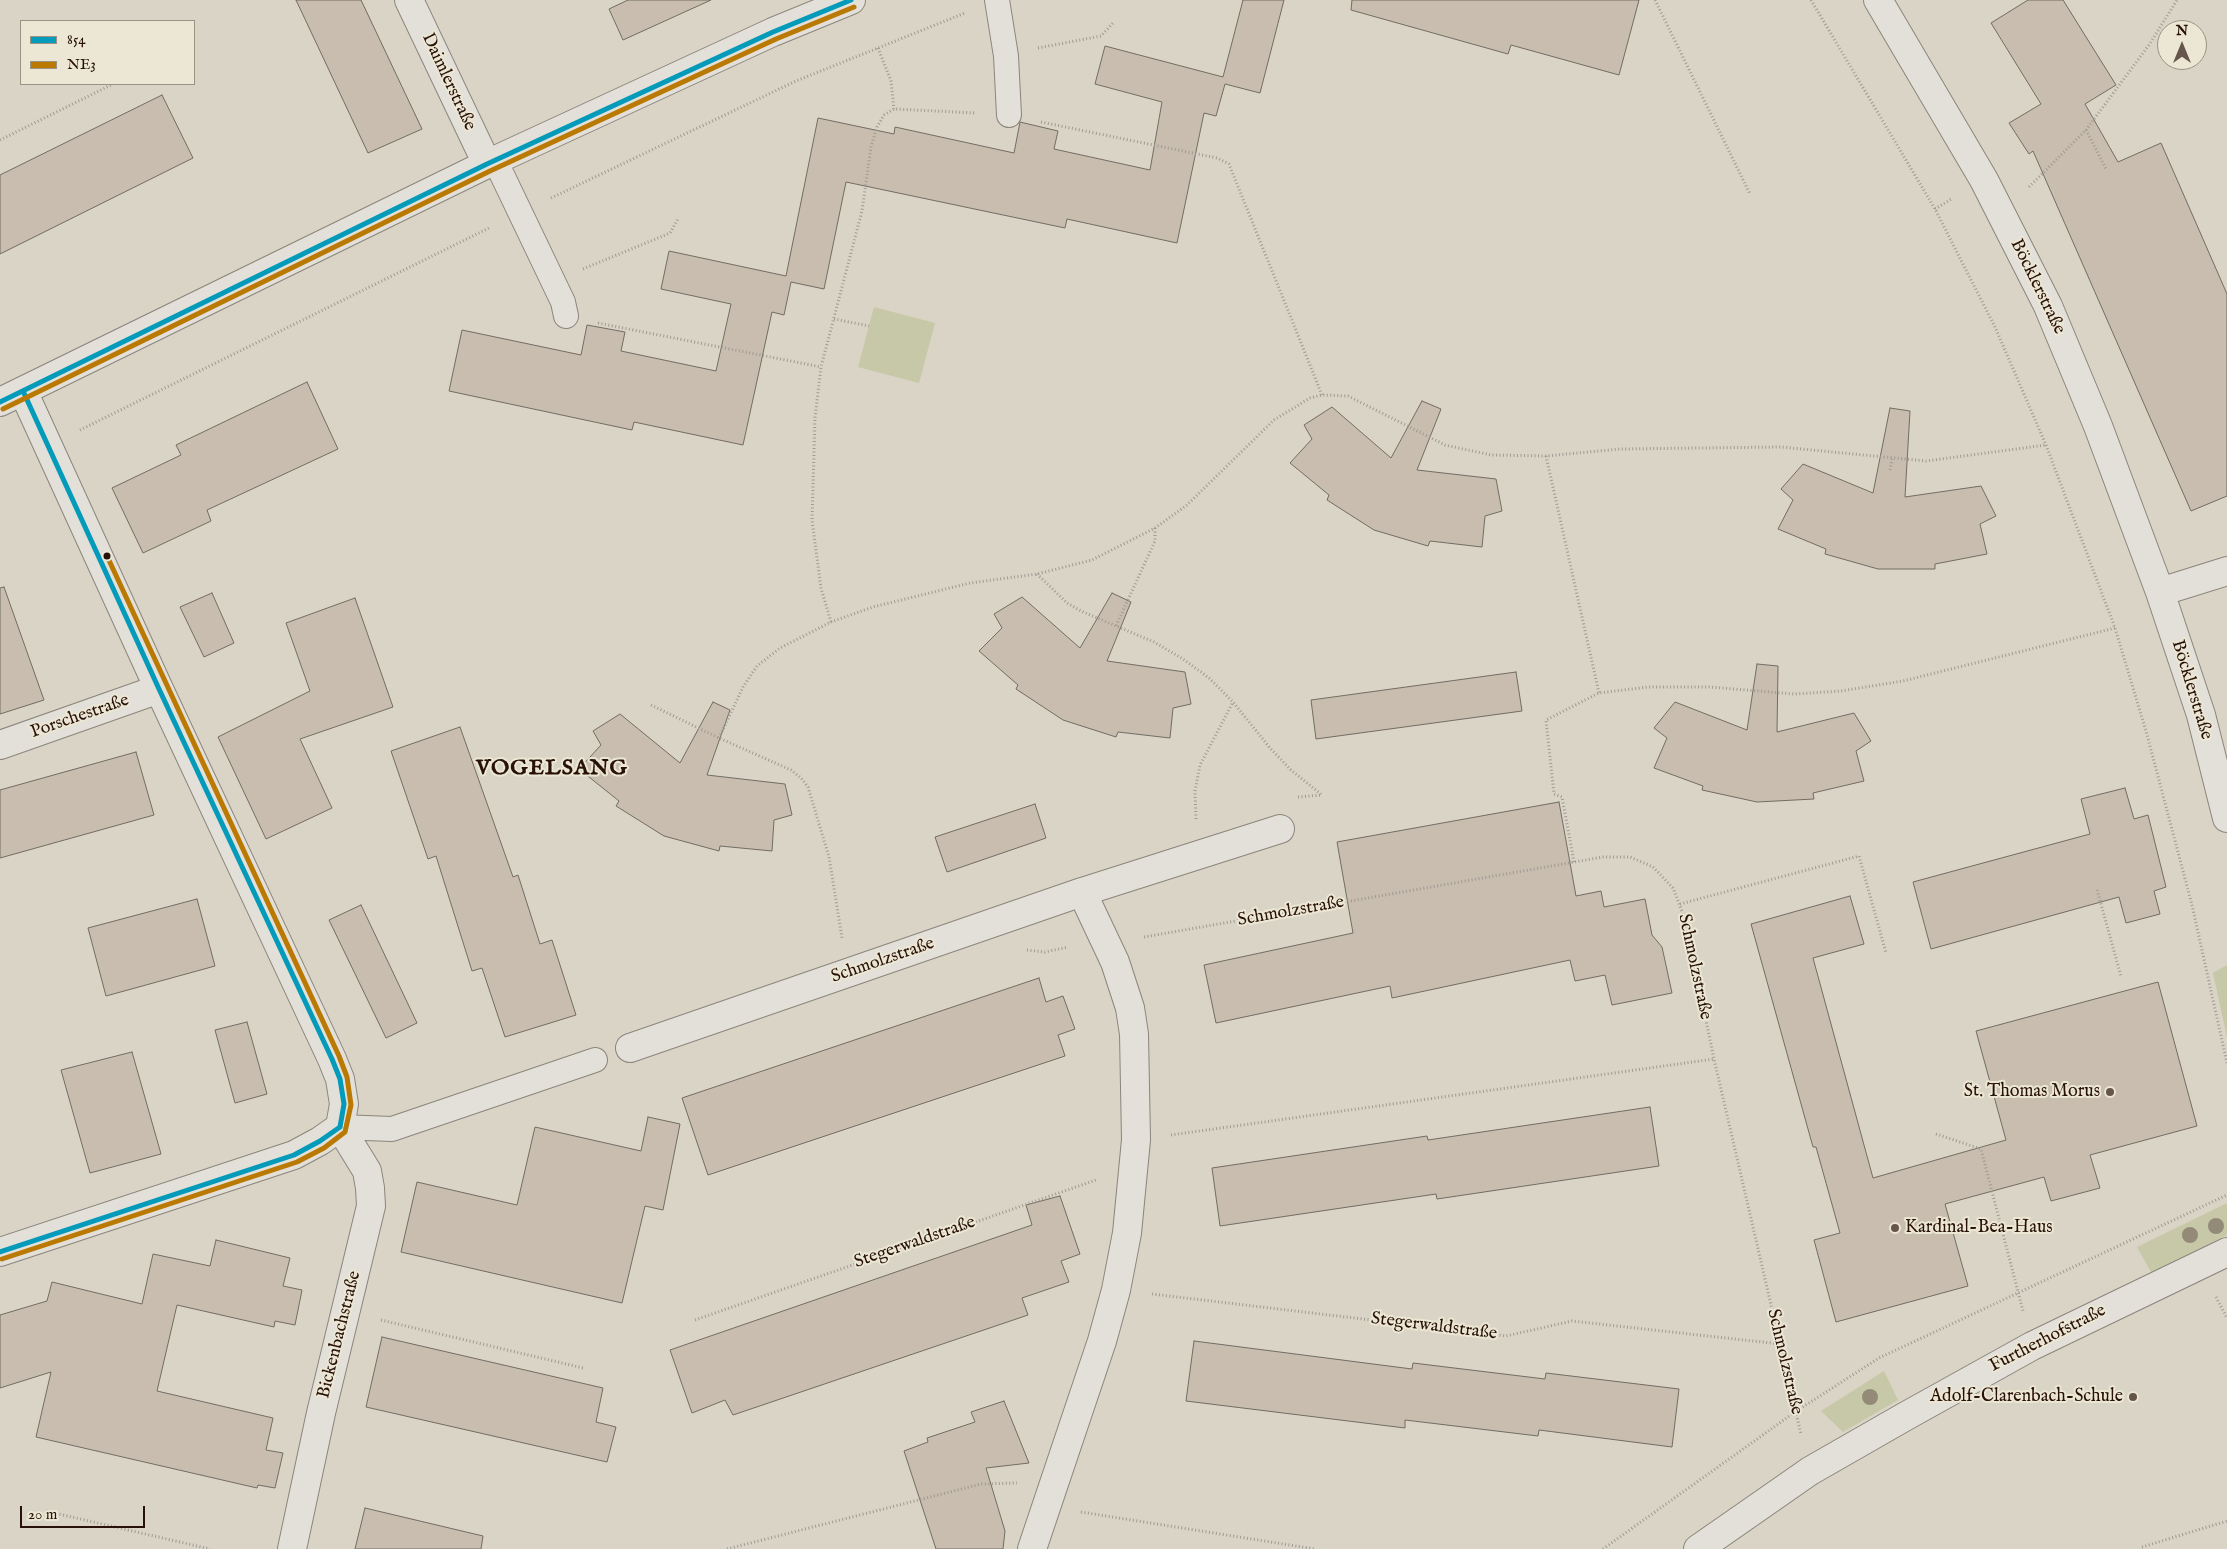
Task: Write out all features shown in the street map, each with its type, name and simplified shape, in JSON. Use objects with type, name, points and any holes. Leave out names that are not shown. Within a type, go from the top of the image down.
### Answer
[{"type":"street","name":"Daimlerstraße","points":[[409,0],[491,162]]},
{"type":"street","points":[[0,1252],[294,1155],[320,1141],[340,1127],[344,1104],[340,1079],[332,1059],[159,689],[12,396],[491,162],[773,32],[851,0]]},
{"type":"street","name":"Böcklerstraße","points":[[1878,0],[1946,113],[2001,213],[2048,306],[2098,426],[2160,592],[2201,715],[2227,818]]},
{"type":"street","points":[[2160,592],[2227,571]]},
{"type":"street","name":"Porschestraße","points":[[0,745],[159,689]]},
{"type":"street","name":"Schmolzstraße","points":[[630,1048],[1082,892],[1280,829]]},
{"type":"street","points":[[1032,1549],[1102,1341],[1116,1290],[1127,1233],[1135,1154],[1133,1025],[1125,987],[1106,940],[1082,892]]},
{"type":"street","name":"Bickenbachstraße","points":[[292,1549],[320,1413],[371,1206],[367,1171],[340,1127]]},
{"type":"street","name":"Furtherhofstraße","points":[[1698,1549],[1810,1471],[2032,1346],[2227,1252]]},
{"type":"lane","points":[[997,0],[1006,56],[1009,116]]},
{"type":"lane","points":[[491,162],[563,302],[566,316]]},
{"type":"lane","points":[[340,1127],[392,1129],[595,1060]]},
{"type":"path","points":[[1655,0],[1750,194]]},
{"type":"path","points":[[1811,0],[1935,209],[1995,327],[2046,445],[2115,628],[2146,731],[2189,896],[2227,1063]]},
{"type":"path","points":[[2001,213],[2053,165],[2086,130],[2149,46],[2177,0]]},
{"type":"path","points":[[1006,56],[1069,41],[1101,36],[1113,23]]},
{"type":"path","points":[[878,48],[892,82],[894,109]]},
{"type":"path","points":[[0,140],[111,85]]},
{"type":"path","points":[[832,622],[821,588],[812,520],[815,418],[821,367],[862,211],[871,147],[877,127],[884,116],[894,109],[1009,116],[1217,158],[1229,164],[1322,395]]},
{"type":"path","points":[[2086,130],[2106,169]]},
{"type":"path","points":[[553,282],[670,233],[678,219]]},
{"type":"path","points":[[566,316],[821,367]]},
{"type":"path","points":[[834,318],[869,326]]},
{"type":"path","points":[[719,738],[743,686],[757,666],[780,648],[832,622],[873,608],[970,582],[1037,574],[1092,560],[1155,528],[1186,505],[1274,420],[1302,402],[1322,395],[1348,396],[1425,436],[1459,448],[1491,455],[1546,456],[1620,449],[1780,447],[1926,461],[2046,445]]},
{"type":"path","points":[[1546,456],[1599,693]]},
{"type":"path","points":[[1890,470],[1892,459]]},
{"type":"path","points":[[1116,626],[1155,541],[1155,528]]},
{"type":"path","points":[[1037,574],[1067,603],[1081,611],[1154,642],[1209,678],[1233,702],[1270,748],[1291,770],[1322,795]]},
{"type":"path","points":[[1574,862],[1562,797],[1554,794],[1546,720],[1599,693],[1648,687],[1710,687],[1794,694],[1842,691],[1903,681],[2115,628]]},
{"type":"path","points":[[1198,854],[1195,791],[1200,765],[1233,702]]},
{"type":"path","points":[[651,704],[719,738],[791,770],[808,787],[829,857],[843,947]]},
{"type":"path","points":[[1680,904],[1859,856],[1886,953]]},
{"type":"path","name":"Schmolzstraße","points":[[1106,940],[1158,935],[1603,857],[1630,857],[1654,867],[1673,888],[1685,919],[1714,1059],[1810,1471]]},
{"type":"path","points":[[2097,890],[2121,976]]},
{"type":"path","name":"Stegerwaldstraße","points":[[695,1320],[1135,1154],[1714,1059]]},
{"type":"path","points":[[1936,1134],[1981,1149],[2032,1346]]},
{"type":"path","points":[[1603,1549],[1795,1412],[1879,1358],[2227,1195]]},
{"type":"path","name":"Stegerwaldstraße","points":[[1116,1290],[1506,1336],[1572,1321],[1780,1344]]},
{"type":"path","points":[[346,1312],[583,1368]]},
{"type":"path","points":[[727,1549],[981,1484],[1012,1482],[1048,1499],[1315,1549]]},
{"type":"path","points":[[46,1510],[210,1549]]},
{"type":"path","points":[[2142,1547],[2227,1521]]},
{"type":"green space","points":[[874,307],[935,323],[919,383],[858,367]]},
{"type":"green space","points":[[2227,965],[2227,1037],[2213,973]]},
{"type":"green space","points":[[2227,1203],[2227,1235],[2152,1274],[2137,1247]]},
{"type":"green space","points":[[1884,1371],[1898,1400],[1843,1432],[1821,1411]]},
{"type":"building","points":[[296,0],[361,0],[422,129],[368,153]]},
{"type":"building","points":[[628,0],[711,0],[623,40],[609,9]]},
{"type":"building","points":[[1243,0],[1284,0],[1260,93],[1225,84],[1216,116],[1204,113],[1177,243],[1067,219],[1065,228],[846,182],[824,289],[791,282],[784,315],[772,312],[743,445],[634,422],[632,430],[449,391],[462,330],[581,355],[587,325],[625,332],[621,351],[716,371],[731,304],[661,289],[669,251],[786,276],[818,118],[894,134],[895,127],[1014,153],[1020,122],[1058,131],[1054,149],[1150,170],[1162,102],[1095,84],[1105,46],[1223,77]]},
{"type":"building","points":[[1352,0],[1639,0],[1619,75],[1511,45],[1508,54],[1351,10]]},
{"type":"building","points":[[2028,0],[2063,0],[2116,85],[2085,104],[2118,162],[2161,143],[2227,294],[2227,496],[2191,511],[2033,151],[2029,154],[2009,123],[2041,104],[1991,23]]},
{"type":"building","points":[[162,95],[193,158],[0,254],[0,175]]},
{"type":"building","points":[[307,382],[338,449],[207,510],[211,521],[143,553],[112,488],[181,455],[176,445]]},
{"type":"building","points":[[1422,401],[1441,409],[1417,470],[1496,479],[1502,511],[1485,516],[1482,547],[1430,541],[1428,546],[1374,530],[1327,500],[1329,495],[1290,463],[1312,439],[1304,425],[1332,407],[1391,458]]},
{"type":"building","points":[[1890,408],[1910,411],[1905,497],[1981,486],[1996,516],[1980,524],[1987,554],[1935,564],[1935,569],[1878,569],[1825,554],[1826,549],[1778,529],[1793,500],[1781,489],[1803,464],[1873,493]]},
{"type":"building","points":[[4,587],[44,700],[0,714],[0,588]]},
{"type":"building","points":[[212,593],[234,643],[204,657],[180,607]]},
{"type":"building","points":[[1112,593],[1131,602],[1107,661],[1185,672],[1191,704],[1173,708],[1170,738],[1118,732],[1116,737],[1063,720],[1016,689],[1018,685],[979,651],[1002,628],[994,614],[1022,597],[1080,648]]},
{"type":"building","points":[[355,598],[393,707],[300,739],[332,808],[266,839],[218,737],[310,691],[286,623]]},
{"type":"building","points":[[1757,664],[1778,666],[1777,732],[1854,713],[1871,741],[1856,751],[1864,781],[1813,793],[1814,799],[1757,802],[1702,790],[1703,786],[1654,768],[1667,738],[1654,728],[1675,702],[1747,730]]},
{"type":"building","points":[[1516,672],[1522,711],[1316,739],[1311,700]]},
{"type":"building","points":[[713,702],[730,710],[707,775],[785,784],[792,815],[774,820],[772,851],[720,846],[719,851],[664,836],[616,806],[619,801],[579,769],[601,745],[593,731],[620,714],[680,763]]},
{"type":"building","points":[[460,727],[513,877],[518,875],[540,944],[552,940],[576,1015],[505,1037],[482,968],[472,971],[436,856],[428,859],[391,751]]},
{"type":"building","points":[[136,752],[154,815],[0,858],[0,790]]},
{"type":"building","points":[[2125,788],[2134,819],[2148,815],[2166,887],[2154,891],[2160,914],[2126,923],[2119,897],[1931,949],[1913,882],[2090,834],[2081,799]]},
{"type":"building","points":[[1559,802],[1576,896],[1601,891],[1604,907],[1645,899],[1652,935],[1662,947],[1672,993],[1612,1005],[1605,975],[1575,981],[1570,960],[1392,998],[1390,986],[1216,1023],[1204,965],[1353,933],[1337,842]]},
{"type":"building","points":[[1035,804],[1046,838],[947,872],[935,837]]},
{"type":"building","points":[[1850,896],[1864,944],[1813,958],[1873,1178],[2006,1140],[1976,1031],[2158,982],[2197,1126],[2090,1155],[2100,1188],[2051,1201],[2044,1177],[1945,1204],[1968,1286],[1836,1322],[1814,1240],[1840,1233],[1816,1147],[1813,1147],[1751,924]]},
{"type":"building","points":[[197,899],[215,966],[106,996],[88,928]]},
{"type":"building","points":[[361,905],[417,1023],[386,1038],[329,920]]},
{"type":"building","points":[[1039,978],[1046,1002],[1063,996],[1075,1029],[1058,1035],[1065,1056],[708,1175],[682,1098]]},
{"type":"building","points":[[247,1022],[267,1094],[235,1103],[215,1030]]},
{"type":"building","points":[[132,1052],[161,1154],[90,1173],[61,1070]]},
{"type":"building","points":[[1650,1107],[1659,1166],[1437,1199],[1436,1194],[1220,1226],[1212,1168],[1427,1136],[1428,1140]]},
{"type":"building","points":[[648,1117],[680,1124],[663,1210],[645,1206],[622,1303],[401,1252],[417,1182],[517,1205],[535,1127],[641,1151]]},
{"type":"building","points":[[1060,1196],[1080,1254],[1061,1261],[1069,1282],[1022,1298],[1028,1315],[733,1415],[725,1400],[692,1413],[670,1350],[1032,1225],[1026,1205]]},
{"type":"building","points":[[216,1240],[290,1258],[283,1286],[302,1290],[295,1325],[275,1321],[274,1327],[177,1305],[157,1391],[273,1418],[266,1450],[283,1453],[275,1488],[258,1485],[257,1488],[36,1437],[51,1372],[0,1388],[0,1315],[47,1301],[52,1282],[142,1304],[153,1254],[210,1266]]},
{"type":"building","points":[[382,1337],[603,1388],[596,1422],[616,1427],[607,1462],[366,1407]]},
{"type":"building","points":[[1194,1341],[1412,1369],[1413,1363],[1545,1379],[1546,1373],[1679,1389],[1672,1447],[1539,1430],[1538,1436],[1405,1420],[1405,1428],[1186,1401]]},
{"type":"building","points":[[1004,1401],[1029,1463],[986,1468],[1005,1531],[1003,1549],[936,1549],[904,1451],[928,1442],[927,1438],[975,1422],[971,1412]]},
{"type":"building","points":[[365,1508],[483,1536],[481,1549],[355,1549]]},
{"type":"transit line","name":"854","points":[[0,402],[487,164],[773,32],[851,0]]},
{"type":"transit line","name":"NE3","points":[[3,409],[490,171],[776,39],[854,7]]},
{"type":"transit line","name":"854","points":[[23,391],[159,689],[332,1059],[340,1079],[344,1104],[340,1127]]},
{"type":"transit line","name":"NE3","points":[[2,1259],[297,1162],[324,1148],[345,1132],[351,1105],[347,1077],[339,1056],[107,556]]},
{"type":"transit line","name":"854","points":[[0,1252],[294,1155],[320,1141],[340,1127]]},
{"type":"place","name":"St. Thomas Morus","points":[[2110,1092]]},
{"type":"place","name":"Kardinal-Bea-Haus","points":[[1895,1228]]},
{"type":"place","name":"Adolf-Clarenbach-Schule","points":[[2133,1397]]},
{"type":"district","name":"VOGELSANG","points":[[552,769]]}]
